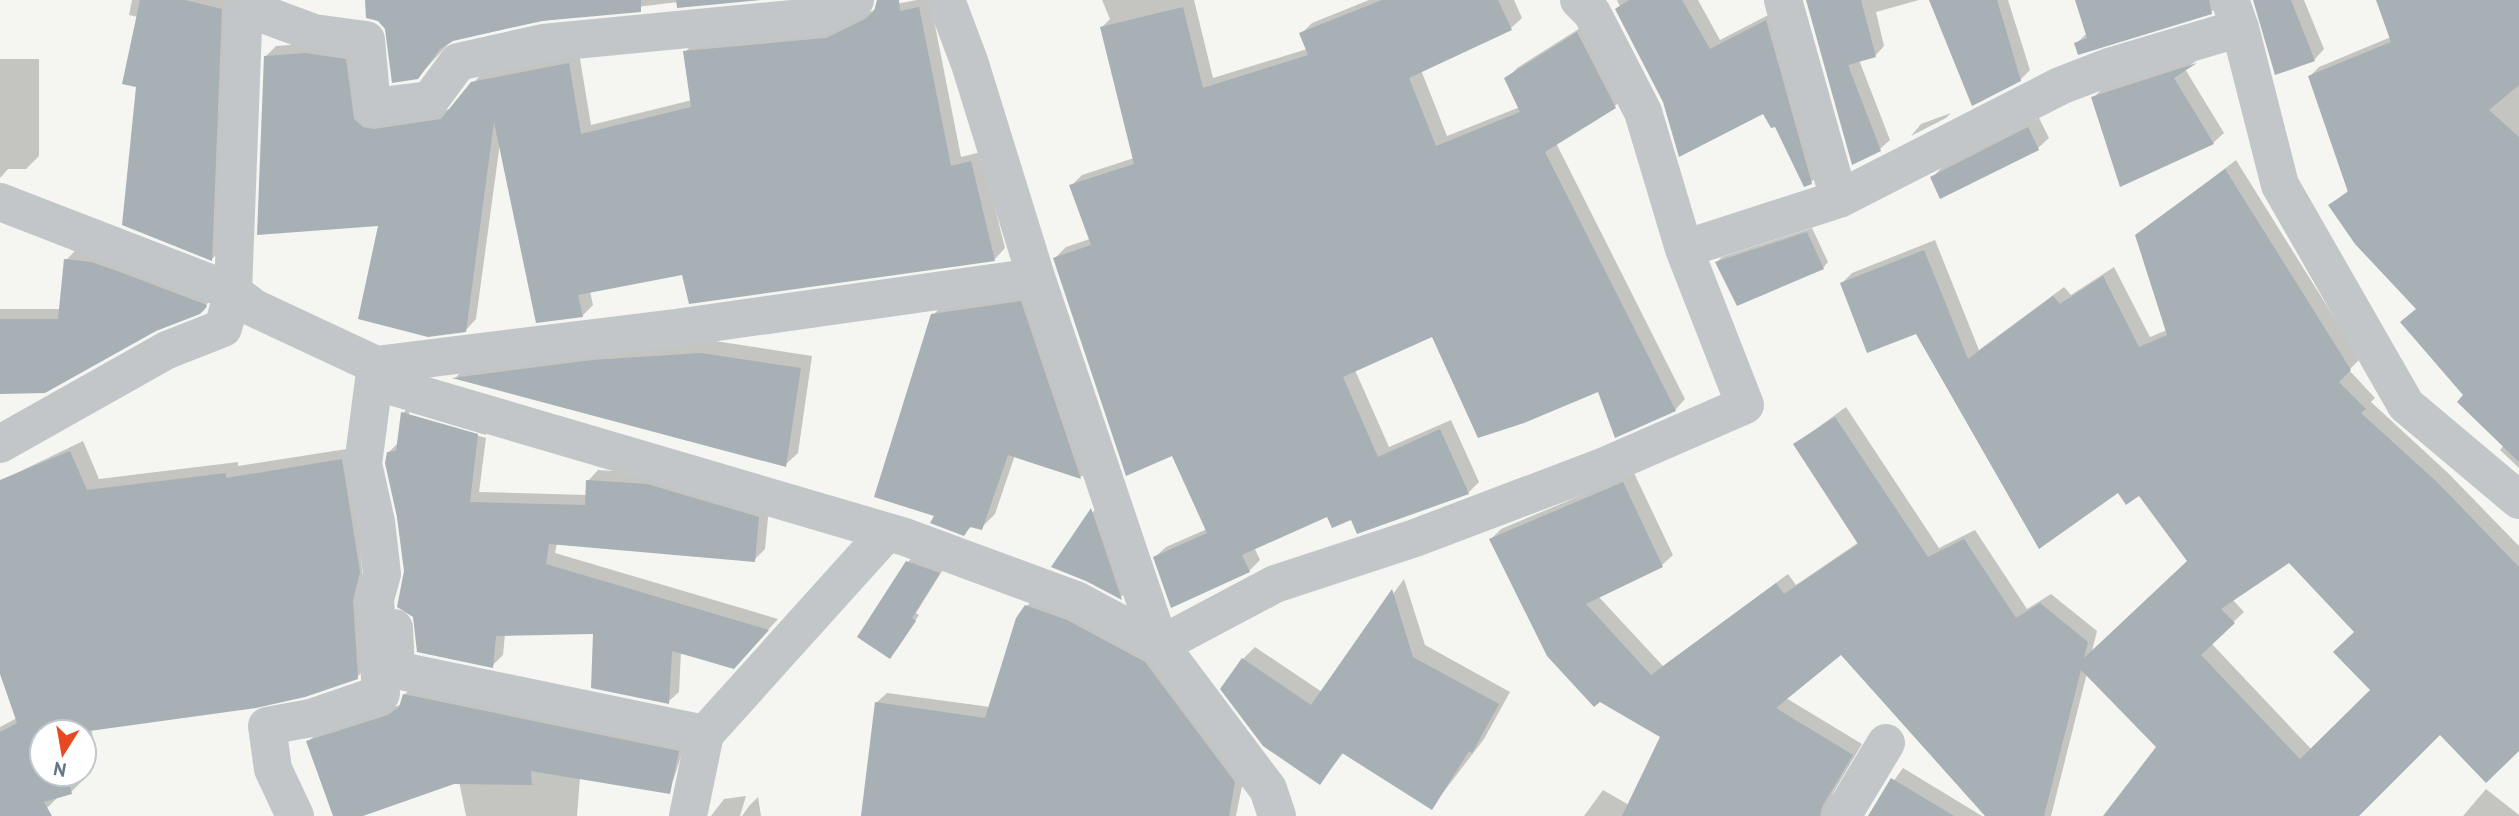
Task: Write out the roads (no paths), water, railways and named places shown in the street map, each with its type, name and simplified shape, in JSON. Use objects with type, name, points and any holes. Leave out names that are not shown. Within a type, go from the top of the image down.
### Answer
[{"type":"street","points":[[0,444],[167,350],[223,328],[233,292],[244,3],[314,33],[366,40],[372,107],[430,100],[458,62],[543,43],[824,16],[855,0]]},
{"type":"street","points":[[946,0],[970,64],[1036,277],[1160,645],[1268,789],[1277,816]]},
{"type":"street","points":[[1160,645],[1275,584],[1415,538],[1593,471],[1745,405],[1684,249],[1643,112],[1592,13],[1579,0]]},
{"type":"street","points":[[1783,0],[1839,199]]},
{"type":"street","points":[[1684,249],[1839,199],[2060,86],[2235,14],[2280,185],[2406,405],[2519,500]]},
{"type":"street","points":[[0,202],[233,292],[254,307],[378,374],[887,532],[1076,600],[1160,645]]},
{"type":"street","points":[[378,374],[675,328],[1036,277]]},
{"type":"street","points":[[378,374],[396,670],[705,734]]},
{"type":"street","points":[[295,816],[272,769],[267,726],[311,718],[381,694],[375,600],[382,574],[376,522],[363,464],[378,374]]},
{"type":"street","points":[[688,816],[705,734],[887,532]]},
{"type":"street","points":[[1842,816],[1886,743]]}]
